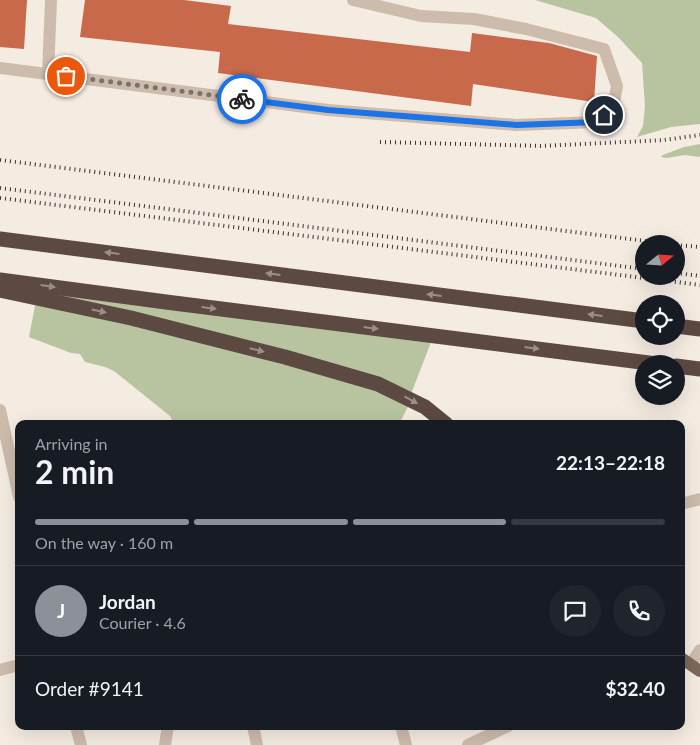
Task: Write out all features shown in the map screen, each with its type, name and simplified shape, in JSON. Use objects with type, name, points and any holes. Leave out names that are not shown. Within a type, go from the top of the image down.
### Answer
[{"type":"highway","points":[[0,239],[635,320]]},
{"type":"highway","points":[[0,280],[175,304],[635,361]]},
{"type":"highway","points":[[0,290],[131,318],[284,357],[378,384],[424,407],[441,420]]},
{"type":"highway","points":[[685,327],[700,329]]},
{"type":"highway","points":[[685,367],[700,369]]},
{"type":"street","points":[[48,74],[51,0]]},
{"type":"street","points":[[0,68],[328,110],[517,125],[596,122],[613,108],[617,86],[604,49],[526,29],[474,19],[421,16],[353,0]]},
{"type":"street","points":[[0,410],[15,478]]},
{"type":"street","points":[[685,503],[700,499]]},
{"type":"street","points":[[691,664],[700,650]]},
{"type":"street","points":[[0,670],[15,665]]},
{"type":"street","points":[[77,730],[81,745]]},
{"type":"street","points":[[165,745],[167,730]]},
{"type":"street","points":[[254,730],[257,745]]},
{"type":"street","points":[[402,730],[406,745]]},
{"type":"street","points":[[468,745],[500,730]]},
{"type":"green space","points":[[535,0],[700,0],[700,124],[671,127],[637,137],[643,126],[645,106],[642,63],[618,37],[596,18]]},
{"type":"green space","points":[[700,144],[700,157],[685,155],[661,157],[684,147]]},
{"type":"green space","points":[[32,290],[433,337],[411,394],[412,399],[401,420],[172,420],[170,416],[114,371],[85,362],[80,354],[71,353],[29,337],[37,296]]},
{"type":"building","points":[[0,0],[27,0],[24,49],[0,47]]},
{"type":"building","points":[[85,0],[184,0],[231,6],[228,24],[470,52],[472,33],[549,43],[597,56],[594,102],[473,84],[471,106],[218,73],[220,52],[80,37]]},
{"type":"railway","points":[[380,142],[542,146],[664,140],[700,135]]},
{"type":"railway","points":[[0,160],[635,240]]},
{"type":"railway","points":[[0,188],[635,268]]},
{"type":"railway","points":[[0,198],[700,285]]},
{"type":"railway","points":[[685,246],[700,247]]},
{"type":"railway","points":[[685,274],[700,276]]},
{"type":"way so far","points":[[66,76],[242,99]]},
{"type":"route","points":[[242,99],[328,110],[517,125],[596,122],[604,115]]}]
